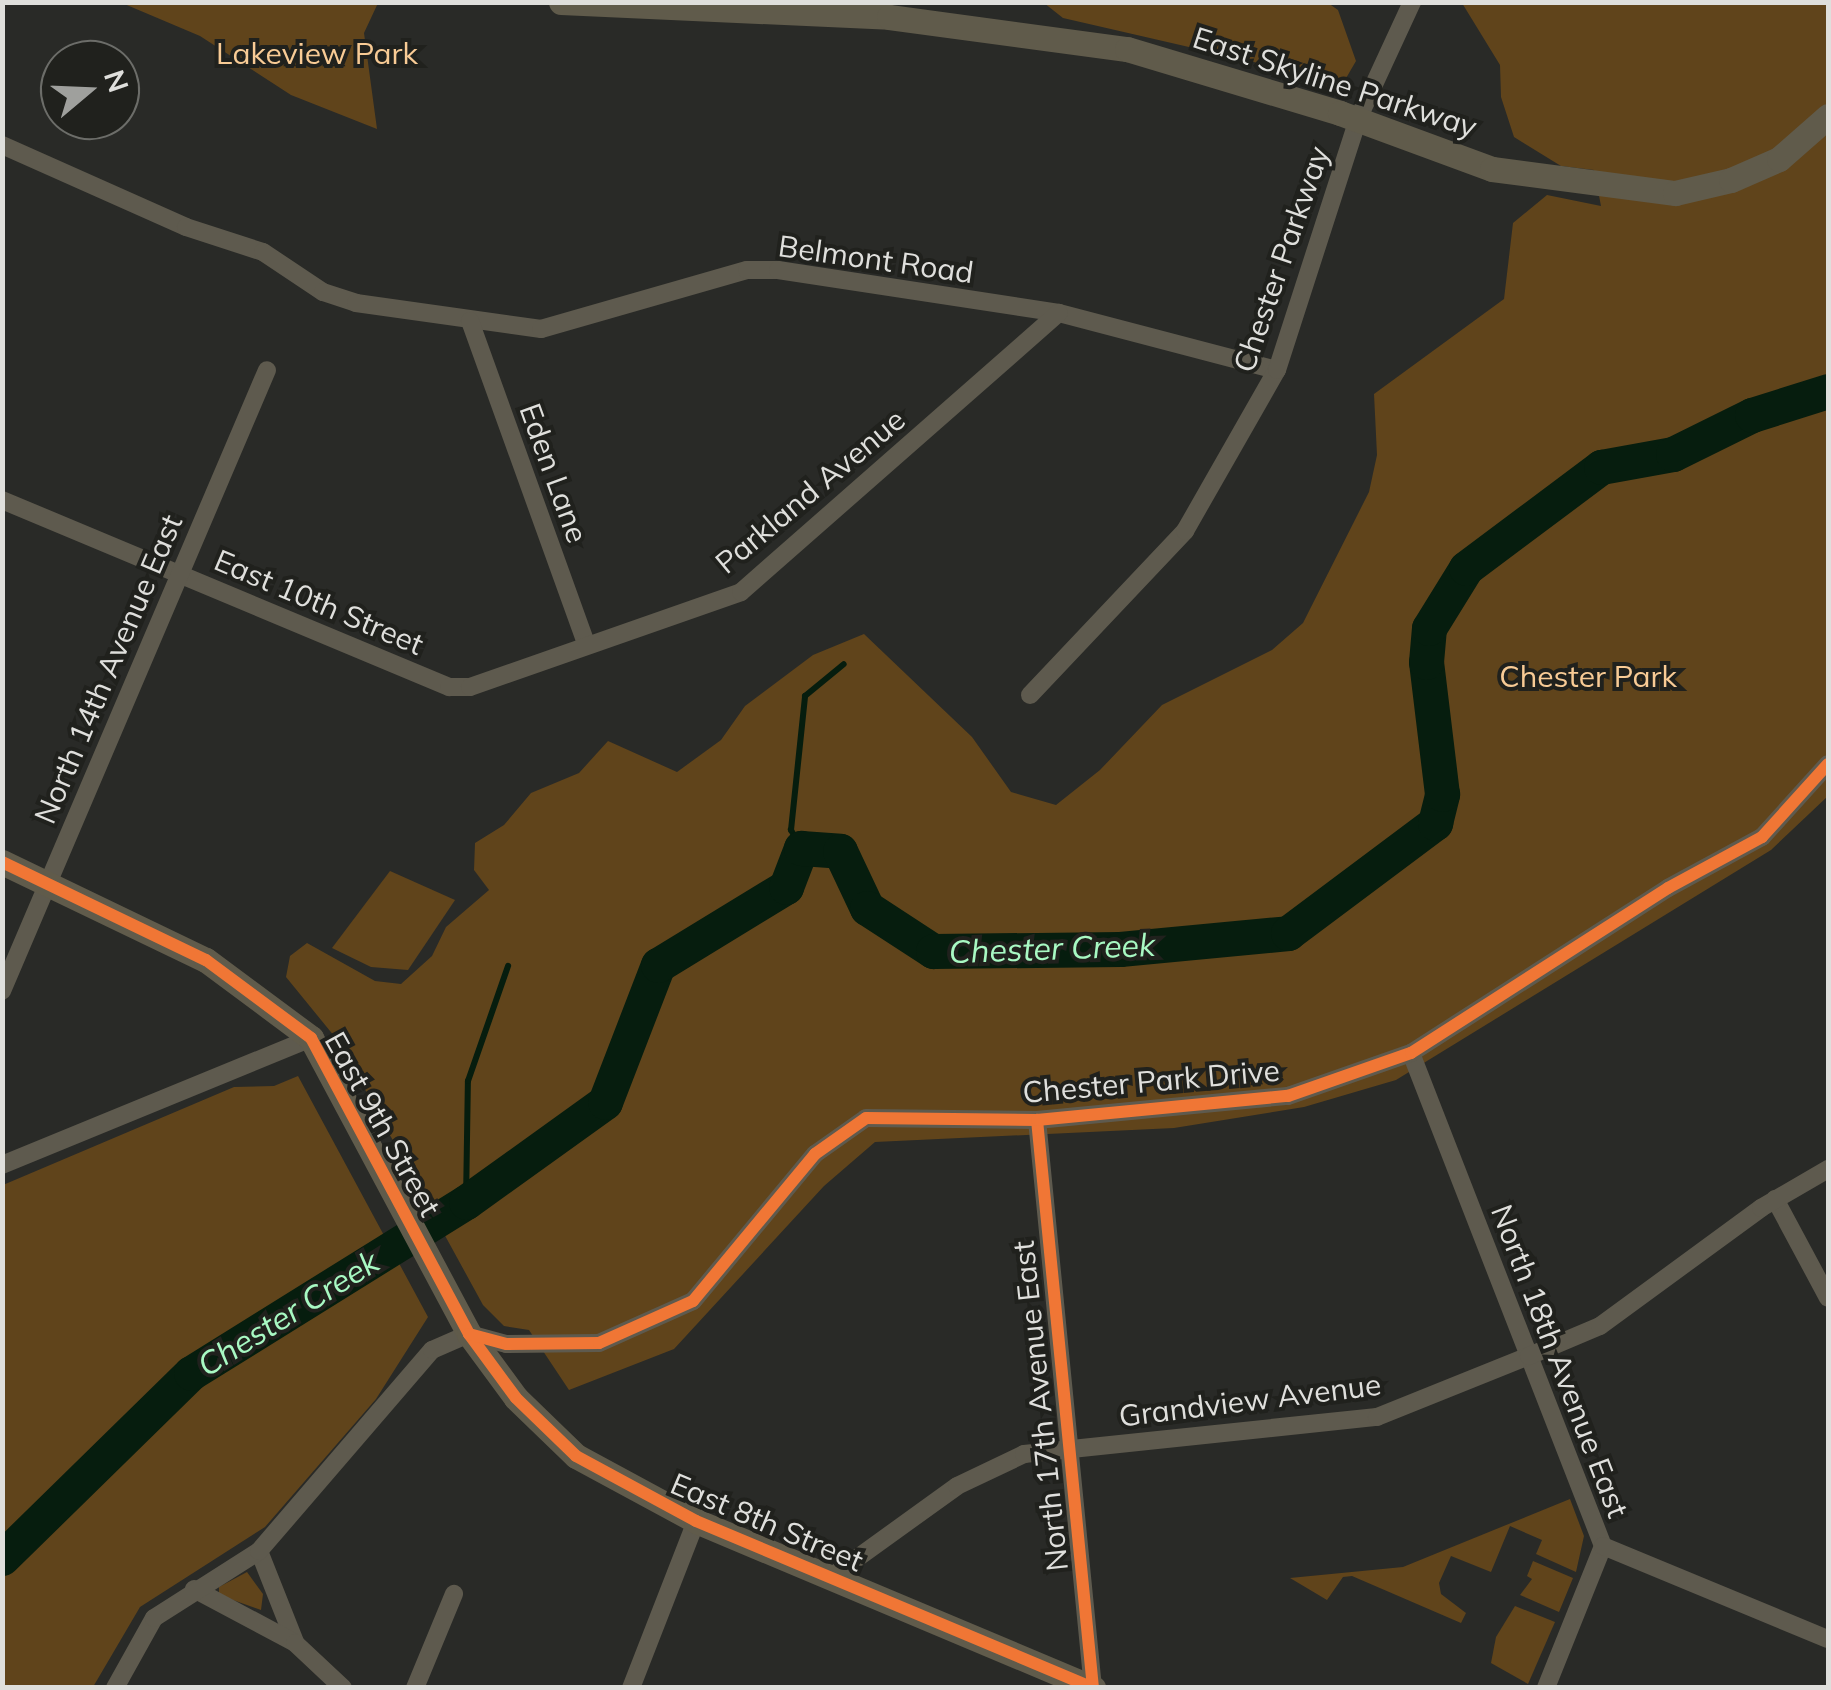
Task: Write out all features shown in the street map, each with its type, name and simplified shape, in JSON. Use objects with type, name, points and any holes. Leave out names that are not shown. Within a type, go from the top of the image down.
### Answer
[{"type":"street","name":"East Skyline Parkway","points":[[560,2],[962,24],[1127,49],[1358,119],[1492,169],[1675,193],[1731,180],[1780,160],[1828,116]]},
{"type":"street","name":"Chester Parkway","points":[[1030,695],[1185,531],[1277,370],[1358,119],[1412,2]]},
{"type":"street","name":"Belmont Road","points":[[2,145],[186,227],[263,252],[296,275],[356,304],[470,321],[566,326],[747,270],[778,270],[1059,313],[1277,370]]},
{"type":"street","name":"Parkland Avenue","points":[[448,687],[470,687],[741,592],[1059,313]]},
{"type":"street","name":"Eden Lane","points":[[470,321],[586,644]]},
{"type":"street","name":"North 14th Avenue East","points":[[2,991],[267,370]]},
{"type":"street","name":"East 10th Street","points":[[2,500],[448,687]]},
{"type":"street","name":"Chester Park Drive","points":[[464,1323],[507,1344],[598,1344],[693,1302],[815,1154],[866,1118],[1037,1120],[1288,1096],[1411,1053],[1668,888],[1762,837],[1828,764]]},
{"type":"street","name":"East 9th Street","points":[[2,862],[206,960],[311,1038],[330,1080],[464,1323]]},
{"type":"street","points":[[2,1165],[311,1038]]},
{"type":"street","name":"North 18th Avenue East","points":[[1411,1053],[1603,1546],[1546,1688]]},
{"type":"street","name":"North 17th Avenue East","points":[[1037,1120],[1093,1688]]},
{"type":"street","name":"Grandview Avenue","points":[[831,1577],[992,1464],[1068,1449],[1377,1417],[1529,1356],[1600,1326],[1774,1199],[1828,1169]]},
{"type":"street","points":[[1774,1199],[1828,1298]]},
{"type":"street","points":[[114,1688],[154,1618],[259,1551],[418,1362],[464,1323]]},
{"type":"street","name":"East 8th Street","points":[[464,1323],[516,1398],[576,1456],[696,1521],[1093,1688]]},
{"type":"street","points":[[631,1688],[696,1521]]},
{"type":"street","points":[[1603,1546],[1828,1639]]},
{"type":"street","points":[[259,1551],[295,1642]]},
{"type":"street","points":[[194,1589],[295,1642],[342,1688]]},
{"type":"street","points":[[416,1688],[454,1594]]},
{"type":"green space","name":"Lakeview Park","points":[[122,3],[378,3],[364,33],[377,129],[291,95],[200,36]]},
{"type":"green space","points":[[1044,3],[1328,3],[1338,10],[1356,61],[1338,92],[1254,62],[1063,18]]},
{"type":"green space","name":"Chester Park","points":[[1462,3],[1828,3],[1828,796],[1771,850],[1396,1080],[1304,1107],[1174,1128],[875,1142],[824,1186],[674,1349],[569,1390],[529,1330],[504,1326],[483,1305],[339,1042],[286,977],[290,956],[307,943],[375,981],[401,984],[432,956],[446,927],[489,890],[474,870],[475,843],[504,825],[531,793],[579,773],[608,741],[677,772],[721,740],[745,706],[813,655],[864,634],[972,737],[1011,792],[1056,805],[1100,770],[1162,705],[1272,650],[1303,623],[1369,492],[1377,455],[1374,394],[1504,299],[1513,223],[1547,195],[1601,206],[1594,170],[1561,166],[1514,137],[1501,97],[1500,65]]},
{"type":"green space","points":[[390,871],[455,900],[408,970],[371,967],[332,948]]},
{"type":"green space","points":[[298,1076],[428,1317],[376,1399],[265,1527],[140,1607],[93,1687],[3,1687],[3,1185],[234,1087],[274,1086]]},
{"type":"green space","points":[[1570,1499],[1584,1536],[1576,1572],[1536,1554],[1542,1540],[1510,1526],[1491,1572],[1451,1556],[1439,1583],[1441,1594],[1466,1613],[1461,1623],[1352,1576],[1343,1577],[1327,1600],[1290,1578],[1403,1567]]},
{"type":"green space","points":[[1533,1561],[1573,1578],[1559,1612],[1520,1595],[1532,1579],[1527,1576]]},
{"type":"green space","points":[[247,1572],[263,1594],[261,1610],[219,1595],[219,1587]]},
{"type":"green space","points":[[1515,1606],[1555,1622],[1528,1684],[1491,1663],[1496,1637]]},
{"type":"waterway","name":"Chester Creek","points":[[2,1558],[191,1373],[466,1202],[605,1102],[658,965],[786,887],[801,848],[840,851],[867,908],[933,951],[1120,949],[1288,933],[1435,823],[1442,794],[1426,662],[1429,628],[1466,568],[1601,467],[1673,454],[1752,415],[1828,391]]},
{"type":"waterway","points":[[801,848],[791,830],[805,696],[844,664]]},
{"type":"waterway","points":[[466,1202],[468,1081],[508,966]]},
{"type":"cycle path","points":[[469,1334],[507,1344],[599,1343],[693,1301],[815,1154],[866,1118],[1037,1120],[1288,1096],[1411,1053],[1668,888],[1762,837],[1828,764]]},
{"type":"cycle path","points":[[2,862],[206,960],[311,1038],[469,1334],[516,1398],[576,1456],[696,1521],[1093,1688],[1037,1120]]}]
